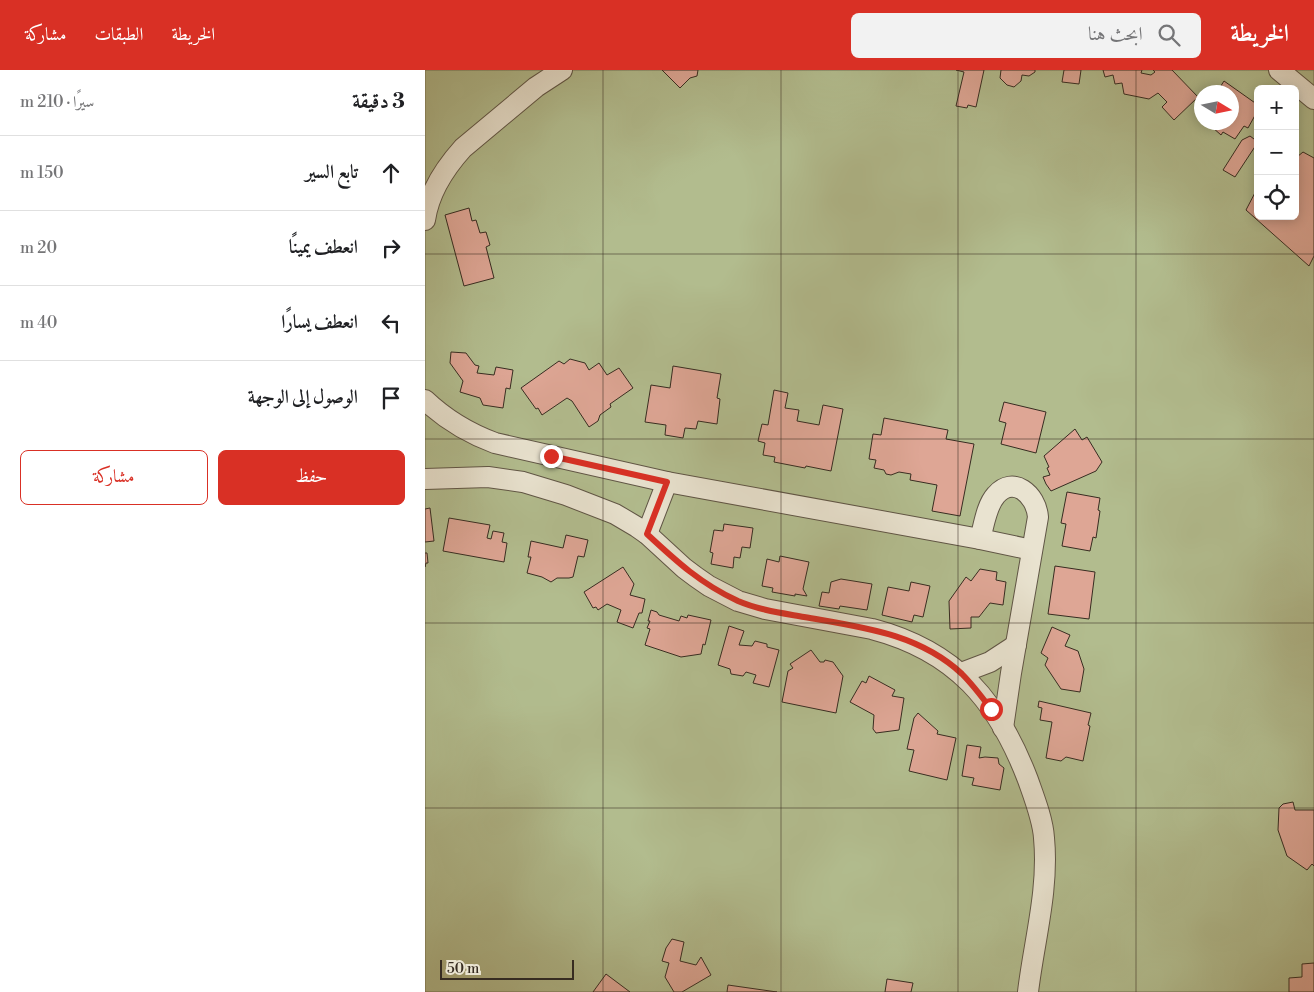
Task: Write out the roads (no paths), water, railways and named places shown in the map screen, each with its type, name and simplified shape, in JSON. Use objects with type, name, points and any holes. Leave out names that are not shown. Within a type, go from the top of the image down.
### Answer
[{"type":"street","points":[[425,220],[436,186],[453,159],[473,139],[536,87],[562,70]]},
{"type":"street","points":[[1279,70],[1314,99]]},
{"type":"street","points":[[425,400],[450,422],[477,437],[495,443],[667,482],[1032,550]]},
{"type":"street","points":[[425,479],[489,477],[523,482],[566,495],[615,514],[647,534],[696,577],[709,586],[739,601],[765,609],[872,629],[904,638],[927,649],[961,673],[978,691],[1003,728],[1019,757],[1035,799],[1044,836],[1045,879],[1028,992]]},
{"type":"street","points":[[647,534],[667,482]]},
{"type":"street","points":[[980,540],[991,502],[996,495],[1009,487],[1024,490],[1030,495],[1035,502],[1038,516],[1009,682],[1003,728]]},
{"type":"street","points":[[961,673],[990,662],[1016,645]]}]
